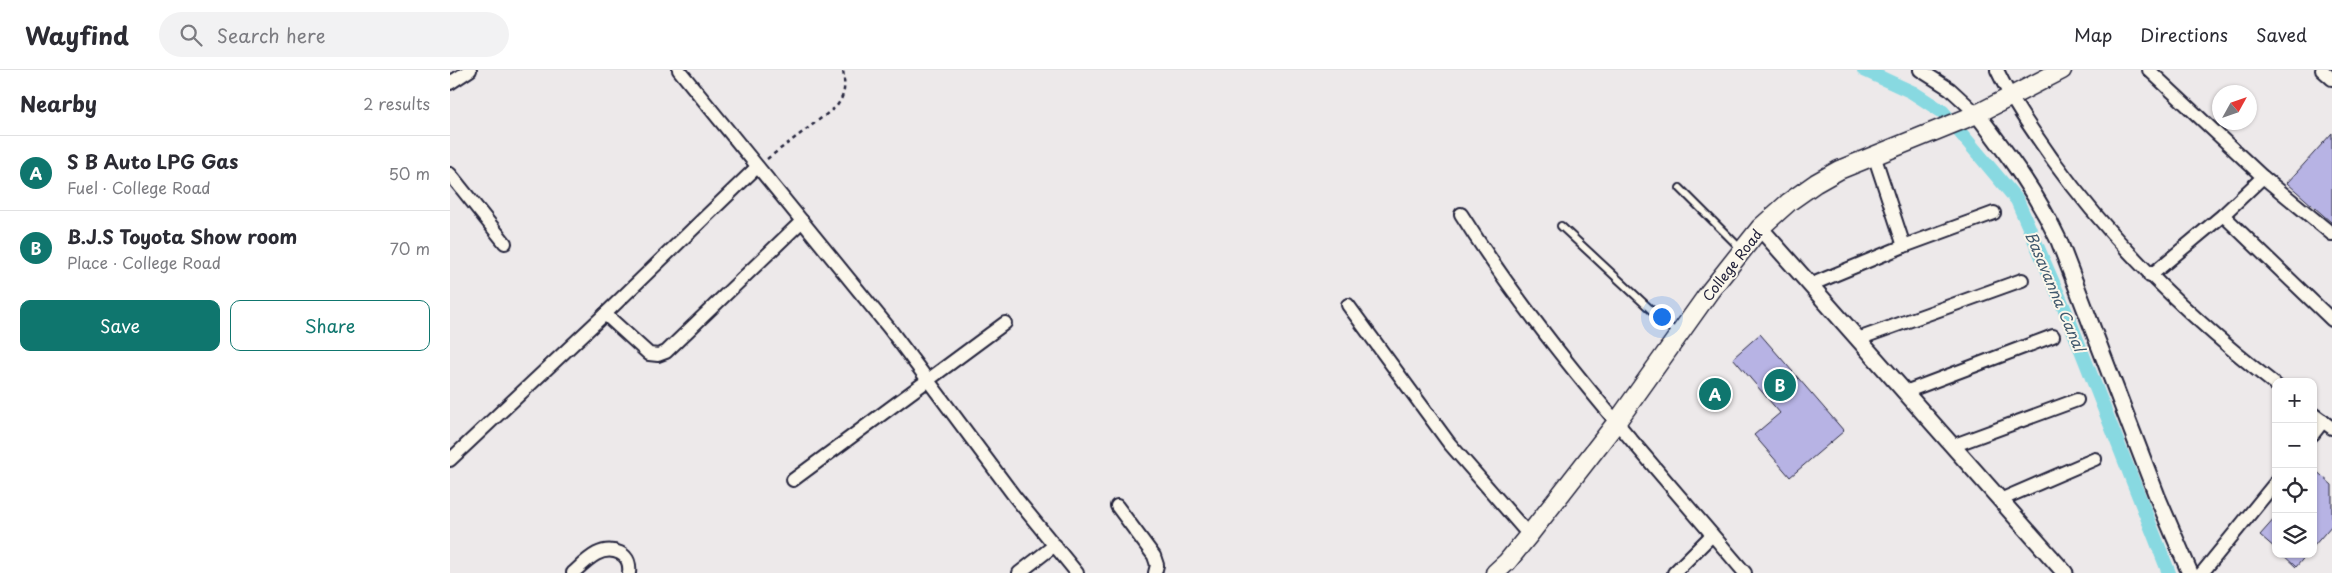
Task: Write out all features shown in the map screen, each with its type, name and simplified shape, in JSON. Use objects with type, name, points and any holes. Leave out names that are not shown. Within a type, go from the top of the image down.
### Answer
[{"type":"main road","name":"College Road","points":[[1495,573],[1529,535],[1616,423],[1742,250],[1760,228],[1789,202],[1816,183],[1874,155],[1969,117],[2062,70]]},
{"type":"street","points":[[450,83],[470,70]]},
{"type":"street","points":[[679,70],[930,379],[1015,497],[1078,573]]},
{"type":"street","points":[[1920,70],[1950,89],[1969,117],[2013,161],[2045,212],[2157,496],[2190,573]]},
{"type":"street","points":[[1997,70],[2010,97],[2076,192],[2150,276],[2234,352],[2272,382]]},
{"type":"street","points":[[2149,70],[2263,177],[2332,234]]},
{"type":"street","points":[[2322,70],[2332,80]]},
{"type":"street","points":[[1874,155],[1904,246]]},
{"type":"street","points":[[450,460],[606,314],[757,166]]},
{"type":"street","points":[[450,174],[505,243]]},
{"type":"street","points":[[2150,276],[2223,215],[2263,177]]},
{"type":"street","points":[[1810,285],[1904,246],[1994,213]]},
{"type":"street","points":[[1460,214],[1525,308],[1616,423],[1745,573]]},
{"type":"street","points":[[2223,215],[2332,320]]},
{"type":"street","points":[[606,314],[649,354],[666,352],[802,221]]},
{"type":"street","points":[[1760,228],[2065,573]]},
{"type":"street","points":[[1858,338],[2022,280]]},
{"type":"street","points":[[1348,305],[1449,443],[1529,535]]},
{"type":"street","points":[[793,480],[1005,323]]},
{"type":"street","points":[[1905,392],[2053,336]]},
{"type":"street","points":[[1952,446],[2077,400]]},
{"type":"street","points":[[2000,500],[2094,459]]},
{"type":"street","points":[[2202,573],[2272,487]]},
{"type":"street","points":[[1118,506],[1154,556],[1157,565],[1155,573]]},
{"type":"street","points":[[1674,573],[1712,535]]},
{"type":"street","points":[[1019,573],[1055,545]]},
{"type":"street","points":[[573,573],[592,556],[602,551],[612,550],[623,554],[628,560],[629,573]]},
{"type":"lane","points":[[1680,188],[1742,250]]},
{"type":"lane","points":[[1561,226],[1679,336]]},
{"type":"path","points":[[757,166],[836,107],[844,97],[846,87],[843,70]]},
{"type":"building","points":[[2332,133],[2332,223],[2287,183]]},
{"type":"building","points":[[1760,334],[1844,431],[1790,477],[1754,435],[1780,413],[1733,358]]},
{"type":"building","points":[[2317,472],[2332,485],[2332,525],[2317,542]]},
{"type":"building","points":[[2272,522],[2272,546],[2260,535]]},
{"type":"building","points":[[2286,558],[2304,558],[2296,567]]},
{"type":"waterway","name":"Basavanna Canal","points":[[1864,70],[1912,92],[1943,112],[2017,200],[2068,317],[2169,573]]},
{"type":"place","name":"B.J.S Toyota Show room","points":[[1780,385]]},
{"type":"place","name":"S B Auto LPG Gas","points":[[1715,394]]}]
